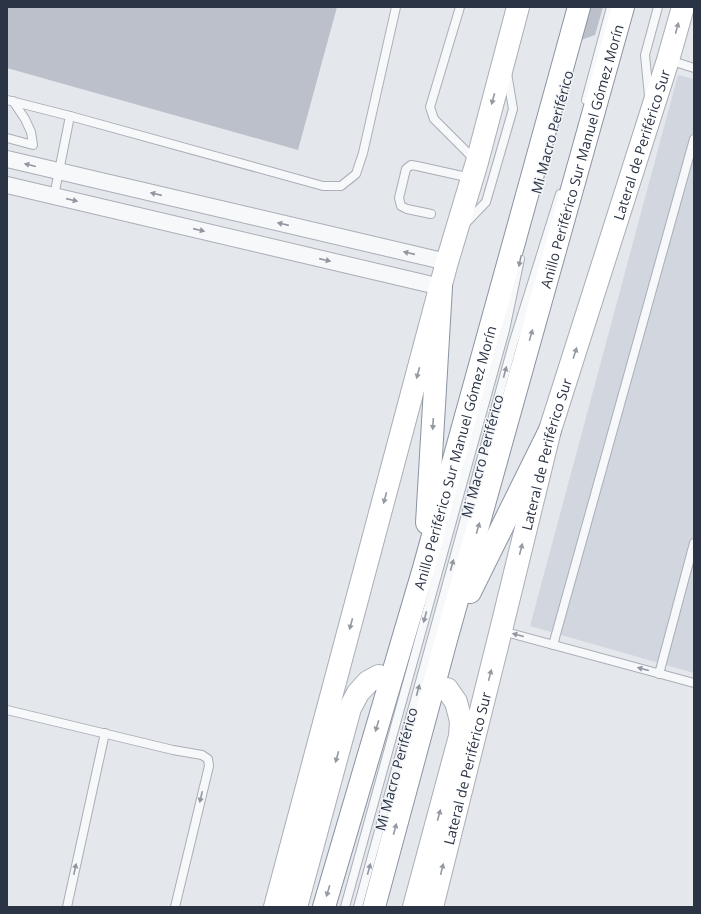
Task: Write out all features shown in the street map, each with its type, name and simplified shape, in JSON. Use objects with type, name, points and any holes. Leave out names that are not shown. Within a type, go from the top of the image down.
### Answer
[{"type":"main road","points":[[275,907],[455,234],[518,7]]},
{"type":"main road","name":"Anillo Periférico Sur Manuel Gómez Morín","points":[[324,907],[424,568],[579,7]]},
{"type":"main road","name":"Anillo Periférico Sur Manuel Gómez Morín","points":[[374,907],[446,640],[623,7]]},
{"type":"main road","name":"Lateral de Periférico Sur","points":[[432,907],[550,430],[651,115],[682,7]]},
{"type":"main road","points":[[424,568],[441,287]]},
{"type":"main road","points":[[446,640],[550,430]]},
{"type":"main road","points":[[296,907],[350,708],[358,693],[368,682],[380,676]]},
{"type":"main road","points":[[414,907],[460,736],[460,720],[456,702],[446,688]]},
{"type":"street","points":[[7,159],[448,262]]},
{"type":"street","points":[[7,185],[441,287]]},
{"type":"lane","points":[[10,100],[323,186],[341,186],[356,174],[363,153],[396,7]]},
{"type":"lane","points":[[460,7],[430,107],[434,119],[474,170]]},
{"type":"lane","name":"Mi Macro Periférico","points":[[529,221],[535,189],[587,7]]},
{"type":"lane","name":"Mi Macro Periférico","points":[[584,105],[611,7]]},
{"type":"lane","points":[[651,115],[645,55],[658,7]]},
{"type":"lane","points":[[455,234],[486,202],[513,109],[504,56]]},
{"type":"lane","points":[[668,60],[694,68]]},
{"type":"lane","points":[[7,138],[33,145],[31,132],[25,119],[10,100]]},
{"type":"lane","points":[[54,196],[70,116]]},
{"type":"lane","points":[[553,645],[694,139]]},
{"type":"lane","points":[[431,214],[407,209],[401,206],[399,198],[406,169],[411,165],[474,170]]},
{"type":"lane","name":"Mi Macro Periférico","points":[[358,907],[513,344],[562,187]]},
{"type":"lane","name":"Mi Macro Periférico","points":[[345,907],[505,330],[522,252]]},
{"type":"lane","points":[[659,674],[694,543]]},
{"type":"lane","points":[[501,630],[694,683]]},
{"type":"lane","points":[[7,710],[202,756],[208,759],[209,766],[175,907]]},
{"type":"lane","points":[[67,907],[105,733]]},
{"type":"shaded area","points":[[678,75],[694,79],[694,673],[530,626]]},
{"type":"building","points":[[7,7],[337,7],[298,150],[7,68]]},
{"type":"building","points":[[590,7],[603,7],[595,35],[581,40]]}]
